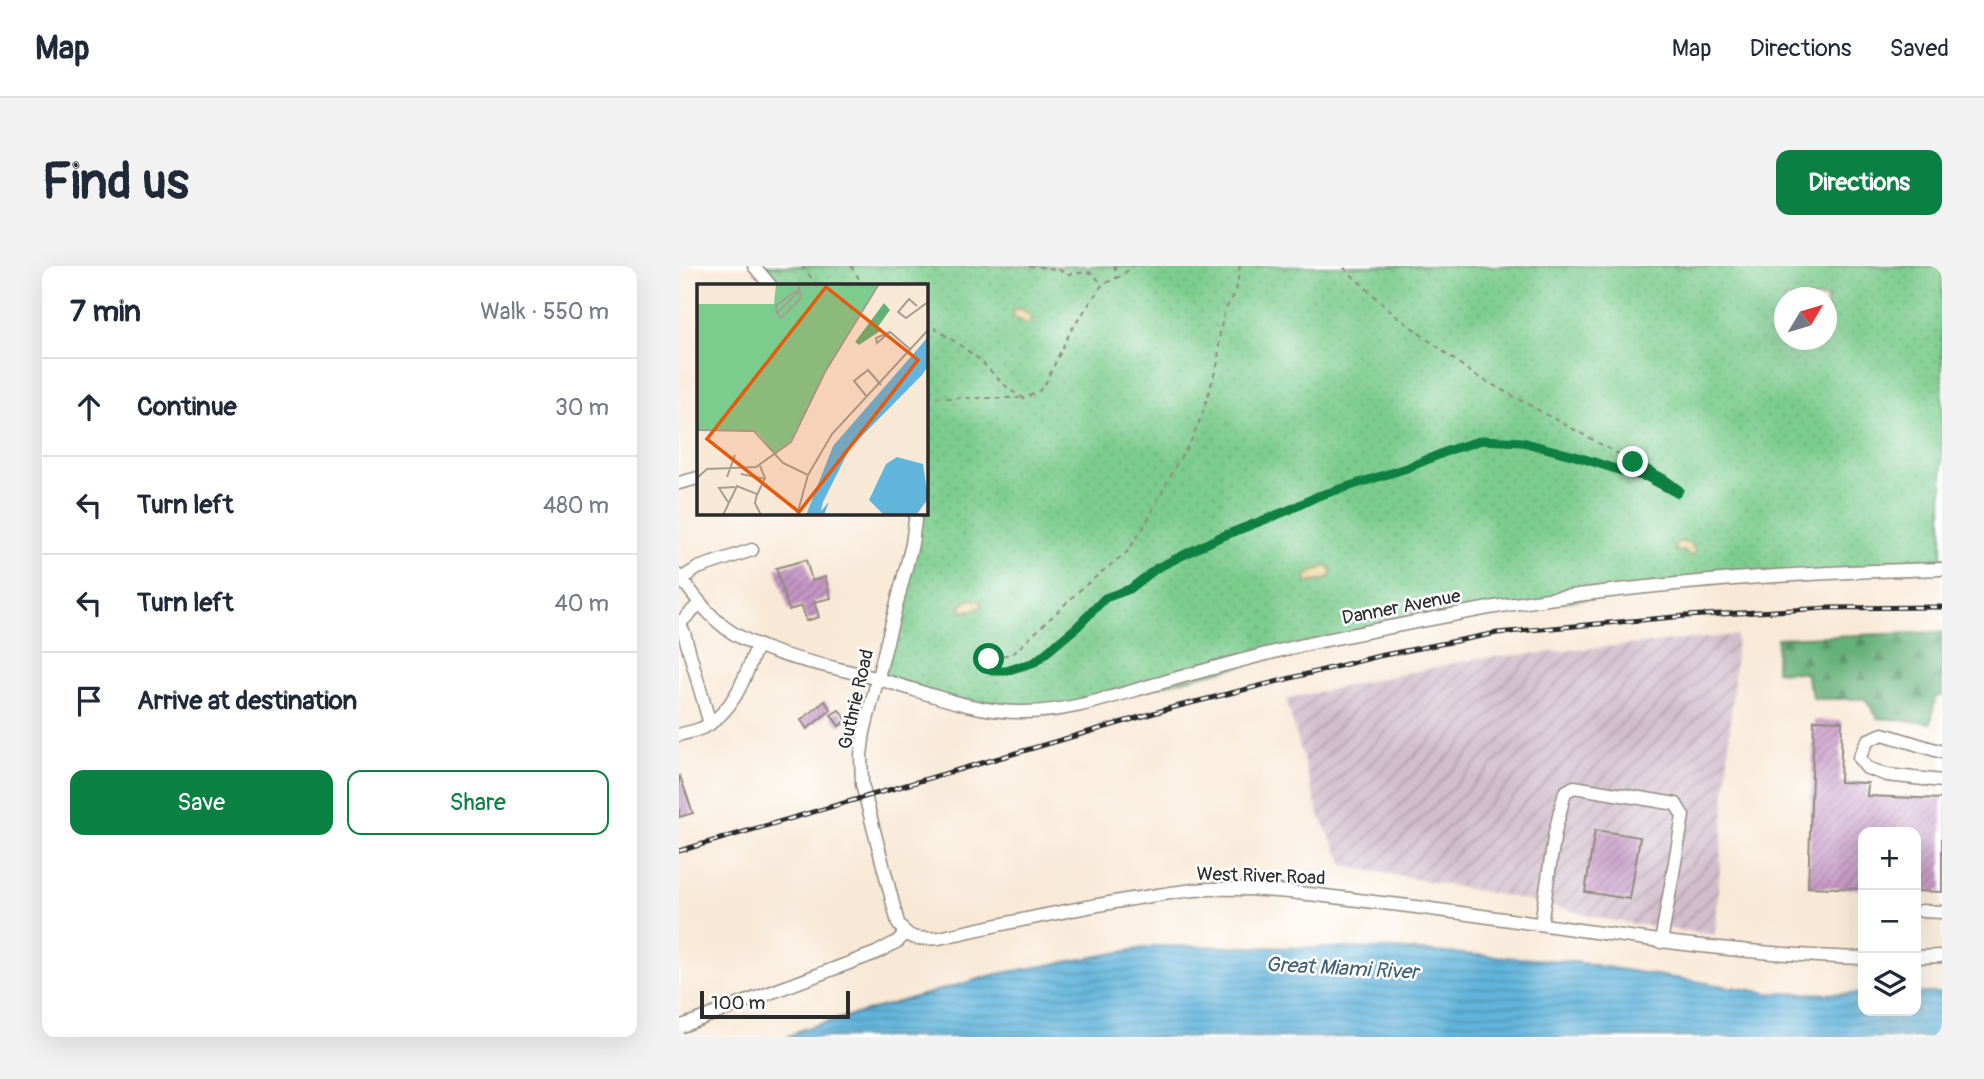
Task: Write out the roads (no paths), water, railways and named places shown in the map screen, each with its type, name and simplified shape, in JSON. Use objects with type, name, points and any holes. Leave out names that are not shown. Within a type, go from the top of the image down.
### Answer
[{"type":"street","points":[[754,266],[769,284]]},
{"type":"street","points":[[679,483],[697,478]]},
{"type":"street","name":"Guthrie Road","points":[[905,933],[898,923],[862,784],[861,755],[912,544],[916,514]]},
{"type":"street","points":[[680,578],[698,568],[752,550]]},
{"type":"street","name":"Danner Avenue","points":[[680,578],[722,625],[757,646],[975,707],[1002,712],[1039,711],[1090,703],[1225,664],[1309,644],[1504,606],[1629,589],[1763,576],[1833,571],[1942,569]]},
{"type":"street","points":[[700,603],[679,622],[710,724]]},
{"type":"street","points":[[679,735],[703,728],[726,709],[735,696],[757,646]]},
{"type":"street","points":[[1942,752],[1883,734],[1868,740],[1859,758],[1867,768],[1887,775],[1942,781]]},
{"type":"street","points":[[1541,924],[1565,792],[1574,787],[1676,804],[1683,816],[1661,942]]},
{"type":"street","name":"West River Road","points":[[905,933],[915,939],[939,938],[1086,907],[1172,892],[1210,889],[1332,897],[1661,942],[1747,951],[1858,957]]},
{"type":"street","points":[[1921,911],[1942,912]]},
{"type":"street","points":[[679,1027],[876,953],[898,941],[905,933]]},
{"type":"street","points":[[1921,957],[1942,956]]},
{"type":"water","name":"Great Miami River","points":[[1155,946],[1393,949],[1574,962],[1768,993],[1858,994],[1858,1016],[1921,1016],[1921,993],[1942,993],[1942,1037],[787,1037],[803,1029],[993,975]]},
{"type":"railway","points":[[679,851],[1171,708],[1379,656],[1497,633],[1686,616],[1829,608],[1942,607]]}]
